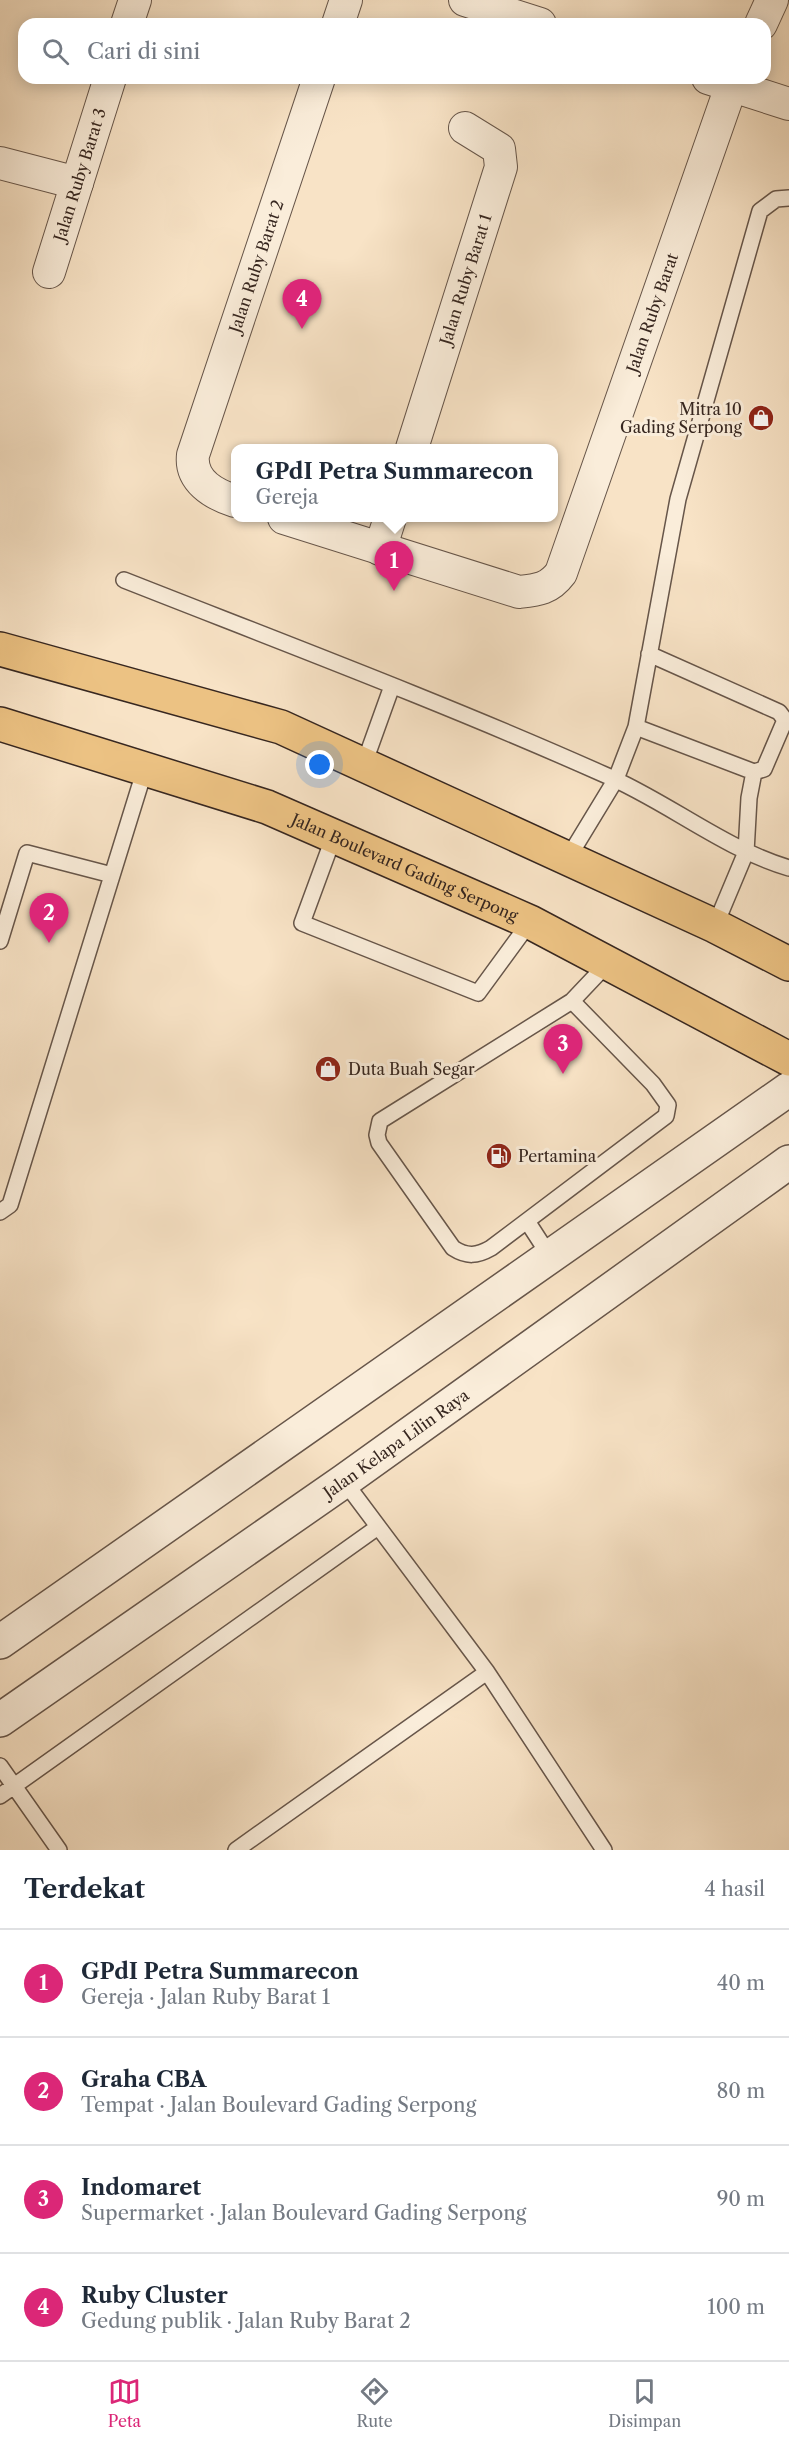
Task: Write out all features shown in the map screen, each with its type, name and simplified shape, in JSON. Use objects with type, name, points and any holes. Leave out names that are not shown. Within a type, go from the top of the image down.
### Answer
[{"type":"main road","points":[[0,649],[281,728],[715,926],[789,964]]},
{"type":"main road","points":[[0,667],[54,680],[72,681],[98,676]]},
{"type":"main road","points":[[0,705],[34,714],[67,731],[85,750]]},
{"type":"main road","name":"Jalan Boulevard Gading Serpong","points":[[0,724],[267,807],[530,922],[789,1059]]},
{"type":"street","points":[[129,18],[135,0]]},
{"type":"street","points":[[340,18],[346,0]]},
{"type":"street","points":[[465,0],[521,18]]},
{"type":"street","points":[[764,18],[772,0]]},
{"type":"street","name":"Jalan Ruby Barat 3","points":[[49,272],[108,84]]},
{"type":"street","name":"Jalan Ruby Barat 2","points":[[231,500],[222,497],[200,482],[191,467],[193,455],[317,84]]},
{"type":"street","name":"Jalan Ruby Barat","points":[[380,549],[519,592],[544,589],[554,583],[561,573],[723,84]]},
{"type":"street","points":[[735,84],[789,104]]},
{"type":"street","name":"Jalan Ruby Barat 1","points":[[413,444],[501,167],[499,149],[465,128]]},
{"type":"street","points":[[0,163],[77,183]]},
{"type":"street","points":[[296,522],[380,549],[389,522]]},
{"type":"street","points":[[0,1642],[549,1255],[789,1089]]},
{"type":"street","name":"Jalan Kelapa Lilin Raya","points":[[0,1720],[344,1481],[789,1162]]},
{"type":"lane","points":[[568,858],[616,779],[636,727],[678,499],[760,211],[776,199],[789,198]]},
{"type":"lane","points":[[124,580],[392,686],[616,779],[746,852],[789,868]]},
{"type":"lane","points":[[636,727],[754,772],[764,769],[783,728],[784,720],[779,712],[650,654]]},
{"type":"lane","points":[[364,764],[392,686]]},
{"type":"lane","points":[[0,1212],[6,1211],[10,1205],[145,769]]},
{"type":"lane","points":[[715,926],[746,852],[749,798],[754,772]]},
{"type":"lane","points":[[334,836],[302,923],[478,993],[530,922]]},
{"type":"lane","points":[[0,940],[27,853],[31,852],[112,875]]},
{"type":"lane","points":[[572,1001],[654,1084],[665,1098],[667,1111],[660,1122],[481,1254],[465,1255],[453,1248],[379,1143],[378,1126],[385,1116],[572,1001],[607,964]]},
{"type":"lane","points":[[527,1221],[549,1255]]},
{"type":"lane","points":[[344,1481],[487,1672],[597,1847]]},
{"type":"lane","points":[[0,1796],[378,1527]]},
{"type":"lane","points":[[236,1850],[487,1672]]},
{"type":"lane","points":[[0,1766],[59,1850]]},
{"type":"place","name":"Ruby Cluster","points":[[302,329]]},
{"type":"place","name":"Mitra 10 Gading Serpong","points":[[761,418]]},
{"type":"place","name":"GPdI Petra Summarecon","points":[[394,591]]},
{"type":"place","name":"Graha CBA","points":[[49,943]]},
{"type":"place","name":"Duta Buah Segar","points":[[328,1069]]},
{"type":"place","name":"Indomaret","points":[[563,1074]]},
{"type":"place","name":"Pertamina","points":[[499,1156]]}]
